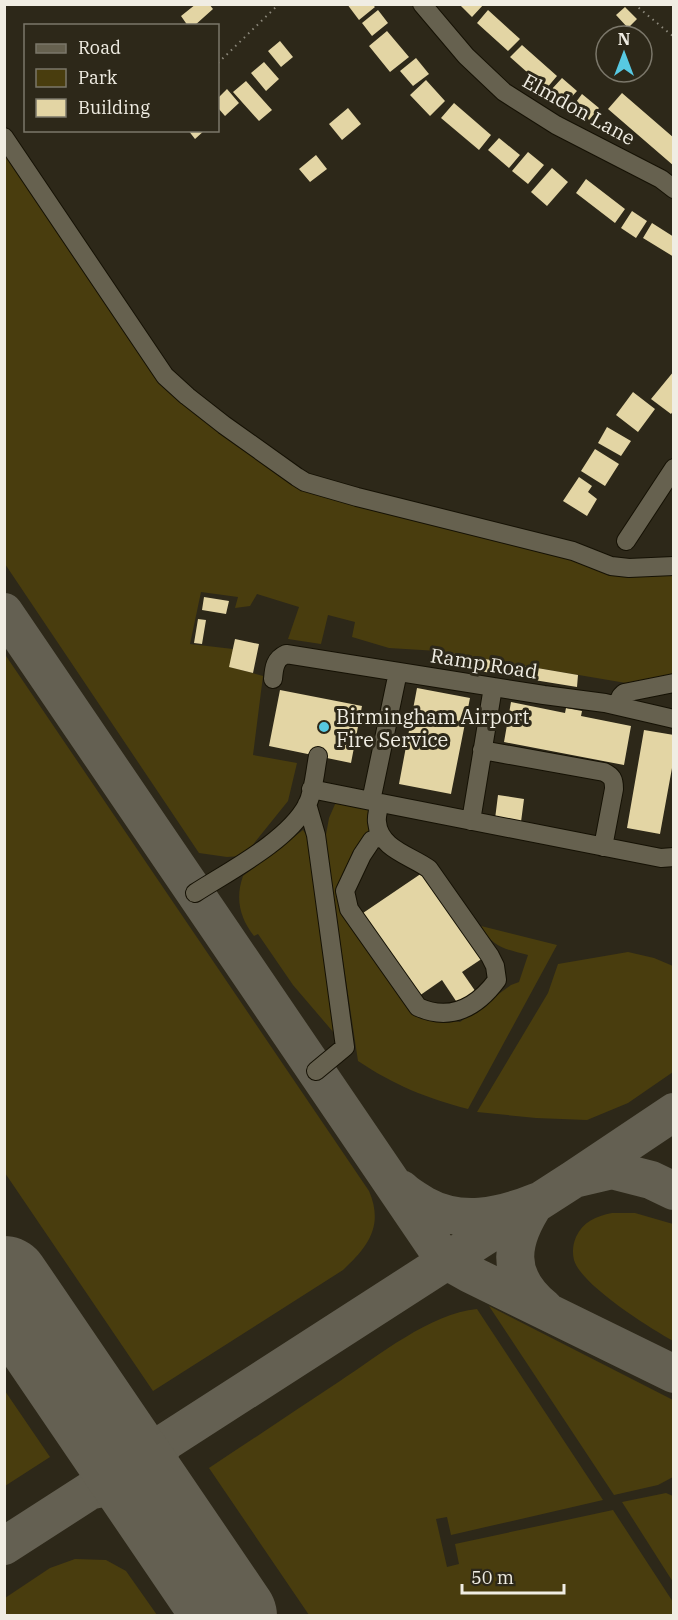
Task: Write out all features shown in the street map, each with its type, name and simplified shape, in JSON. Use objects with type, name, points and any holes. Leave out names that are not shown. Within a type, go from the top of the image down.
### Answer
[{"type":"street","name":"Elmdon Lane","points":[[422,4],[466,56],[504,92],[556,125],[661,179],[674,189]]},
{"type":"street","points":[[4,137],[165,376],[205,410],[297,477],[305,482],[357,497],[573,551],[611,566],[629,568],[674,566]]},
{"type":"street","points":[[626,541],[674,468]]},
{"type":"street","name":"Ramp Road","points":[[273,679],[275,663],[279,657],[286,654],[617,705],[674,719]]},
{"type":"street","points":[[382,837],[372,840],[349,880],[345,891],[349,909],[418,1007],[451,1014],[461,1012],[490,989],[497,980],[495,966],[429,869],[417,860],[399,853],[382,837],[377,823],[375,802],[398,672]]},
{"type":"street","points":[[617,705],[624,693],[674,683]]},
{"type":"street","points":[[471,821],[493,687]]},
{"type":"street","points":[[482,750],[611,775],[614,789],[603,847]]},
{"type":"street","points":[[195,893],[276,840],[295,821],[309,796],[318,756]]},
{"type":"street","points":[[309,796],[375,802],[661,858],[674,857]]},
{"type":"street","points":[[309,796],[345,1047],[316,1071]]},
{"type":"path","points":[[219,62],[279,4]]},
{"type":"path","points":[[634,4],[674,37]]},
{"type":"green space","points":[[4,153],[80,264],[170,385],[306,487],[673,571],[673,678],[626,683],[438,651],[389,648],[352,637],[355,622],[328,615],[321,644],[288,639],[299,607],[257,594],[250,606],[235,608],[238,597],[201,592],[190,644],[233,649],[230,667],[263,676],[253,755],[297,763],[288,801],[251,847],[240,856],[227,857],[199,853],[5,564]]},
{"type":"green space","points":[[4,653],[369,1191],[373,1204],[375,1215],[371,1235],[360,1253],[343,1270],[153,1391],[5,1173]]},
{"type":"green space","points":[[336,802],[374,809],[366,839],[343,885],[422,1017],[460,1022],[511,985],[519,982],[528,955],[506,949],[495,943],[481,926],[557,945],[468,1109],[411,1090],[358,1061],[325,840],[329,818]]},
{"type":"green space","points":[[303,830],[307,836],[336,1032],[334,1033],[293,985],[258,934],[254,936],[240,908],[239,893],[243,876]]},
{"type":"green space","points":[[628,952],[654,958],[673,966],[673,1072],[628,1103],[587,1120],[477,1112],[548,993],[558,964]]},
{"type":"green space","points":[[612,1213],[635,1213],[673,1224],[673,1341],[602,1293],[579,1270],[574,1260],[574,1242],[582,1227],[595,1218]]},
{"type":"green space","points":[[489,1306],[673,1400],[673,1477],[658,1485],[614,1495]]},
{"type":"green space","points":[[477,1309],[603,1500],[451,1535],[447,1517],[436,1519],[447,1567],[459,1564],[455,1544],[613,1510],[673,1602],[673,1615],[309,1615],[209,1468],[406,1337],[442,1318]]},
{"type":"green space","points":[[5,1391],[50,1457],[4,1486]]},
{"type":"green space","points":[[666,1493],[673,1496],[673,1582],[622,1502]]},
{"type":"green space","points":[[75,1559],[106,1560],[126,1571],[157,1615],[5,1615],[5,1598],[50,1568]]},
{"type":"building","points":[[196,4],[209,4],[213,9],[196,24],[187,24],[181,16]]},
{"type":"building","points":[[347,4],[372,4],[375,7],[359,20]]},
{"type":"building","points":[[459,4],[484,4],[472,17]]},
{"type":"building","points":[[625,7],[637,19],[632,24],[624,24],[616,15]]},
{"type":"building","points":[[378,10],[388,23],[372,36],[362,23]]},
{"type":"building","points":[[488,10],[520,39],[508,51],[477,23]]},
{"type":"building","points":[[387,31],[409,57],[390,72],[369,46]]},
{"type":"building","points":[[280,41],[293,57],[281,67],[268,51]]},
{"type":"building","points":[[522,45],[557,76],[546,89],[510,57]]},
{"type":"building","points":[[416,58],[429,74],[413,86],[400,71]]},
{"type":"building","points":[[264,62],[279,79],[266,91],[251,73]]},
{"type":"building","points":[[562,78],[577,91],[566,103],[551,90]]},
{"type":"building","points":[[426,80],[445,101],[430,116],[410,95]]},
{"type":"building","points":[[246,81],[272,110],[259,121],[233,92]]},
{"type":"building","points":[[227,89],[239,103],[225,116],[219,109],[219,97]]},
{"type":"building","points":[[622,93],[674,138],[674,166],[608,109]]},
{"type":"building","points":[[582,94],[599,108],[589,120],[573,106]]},
{"type":"building","points":[[454,103],[491,135],[479,150],[441,118]]},
{"type":"building","points":[[348,108],[361,124],[342,140],[329,124]]},
{"type":"building","points":[[190,132],[203,132],[195,139]]},
{"type":"building","points":[[499,138],[520,155],[509,168],[488,150]]},
{"type":"building","points":[[528,152],[544,165],[528,184],[512,171]]},
{"type":"building","points":[[316,155],[327,169],[310,182],[299,169]]},
{"type":"building","points":[[552,168],[568,182],[547,206],[531,192]]},
{"type":"building","points":[[586,179],[625,209],[615,223],[576,193]]},
{"type":"building","points":[[632,211],[647,221],[636,238],[621,228]]},
{"type":"building","points":[[652,223],[674,237],[674,257],[643,238]]},
{"type":"building","points":[[674,371],[674,410],[671,414],[651,399]]},
{"type":"building","points":[[633,392],[655,409],[638,432],[616,415]]},
{"type":"building","points":[[607,427],[631,441],[621,456],[598,443]]},
{"type":"building","points":[[595,449],[619,464],[605,486],[581,471]]},
{"type":"building","points":[[579,477],[592,486],[588,492],[597,499],[587,516],[563,501]]},
{"type":"building","points":[[204,597],[229,601],[226,614],[202,610]]},
{"type":"building","points":[[198,619],[206,620],[202,644],[194,643]]},
{"type":"building","points":[[235,639],[259,644],[253,673],[229,667]]},
{"type":"building","points":[[438,651],[578,675],[577,687],[436,664]]},
{"type":"building","points":[[417,688],[470,698],[451,794],[399,784]]},
{"type":"building","points":[[280,690],[362,706],[351,763],[269,746]]},
{"type":"building","points":[[511,702],[565,713],[566,708],[582,711],[581,716],[631,726],[624,765],[504,742]]},
{"type":"building","points":[[644,730],[674,735],[674,757],[660,834],[627,828]]},
{"type":"building","points":[[498,795],[524,799],[521,822],[495,819]]},
{"type":"building","points":[[425,871],[483,958],[462,972],[478,995],[460,1007],[442,980],[419,996],[363,913]]},
{"type":"taxiway","points":[[4,612],[439,1252],[454,1265],[470,1274],[674,1374]]},
{"type":"taxiway","points":[[4,1546],[574,1179],[674,1112]]},
{"type":"taxiway","points":[[578,1178],[612,1170],[651,1180],[674,1191]]},
{"type":"taxiway","points":[[401,1189],[424,1205],[451,1215],[466,1217],[494,1215],[536,1202],[521,1230],[515,1257],[522,1283],[531,1296],[544,1308]]},
{"type":"taxiway","points":[[93,1490],[103,1473],[107,1458],[101,1424],[123,1441],[136,1446],[165,1443]]},
{"type":"taxiway","points":[[93,1490],[122,1487],[150,1496],[153,1459],[165,1443]]},
{"type":"runway","points":[[4,1282],[231,1616]]},
{"type":"place","name":"Birmingham Airport Fire Service","points":[[324,727]]}]
